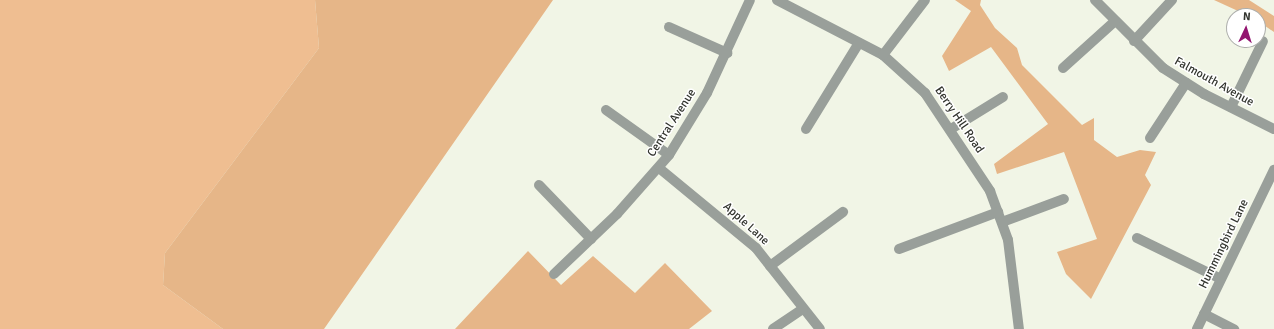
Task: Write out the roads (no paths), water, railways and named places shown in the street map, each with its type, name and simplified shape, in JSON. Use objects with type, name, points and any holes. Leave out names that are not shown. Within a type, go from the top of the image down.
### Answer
[{"type":"street","name":"Central Avenue","points":[[554,274],[592,239],[659,168],[669,155],[727,53],[750,0]]},
{"type":"street","name":"Berry Hill Road","points":[[777,0],[883,55],[925,92],[951,129],[990,191],[1008,240],[1019,329]]},
{"type":"street","points":[[883,55],[925,0]]},
{"type":"street","name":"Falmouth Avenue","points":[[1095,0],[1114,22],[1163,68],[1186,83],[1231,108],[1274,128]]},
{"type":"street","points":[[1134,41],[1172,0]]},
{"type":"street","points":[[1063,68],[1114,22]]},
{"type":"street","points":[[668,27],[727,53]]},
{"type":"street","points":[[806,129],[859,43]]},
{"type":"street","points":[[1231,108],[1259,48]]},
{"type":"street","points":[[1150,138],[1186,83]]},
{"type":"street","points":[[951,129],[1003,97]]},
{"type":"street","points":[[606,110],[669,155]]},
{"type":"street","name":"Apple Lane","points":[[659,168],[756,248],[820,329]]},
{"type":"street","name":"Hummingbird Lane","points":[[1197,329],[1274,170]]},
{"type":"street","points":[[539,186],[592,239]]},
{"type":"street","points":[[1002,222],[1064,199]]},
{"type":"street","points":[[770,266],[843,212]]},
{"type":"street","points":[[899,249],[998,212]]},
{"type":"street","points":[[1137,238],[1221,279]]},
{"type":"street","points":[[773,329],[803,308]]},
{"type":"street","points":[[1204,314],[1234,329]]}]
